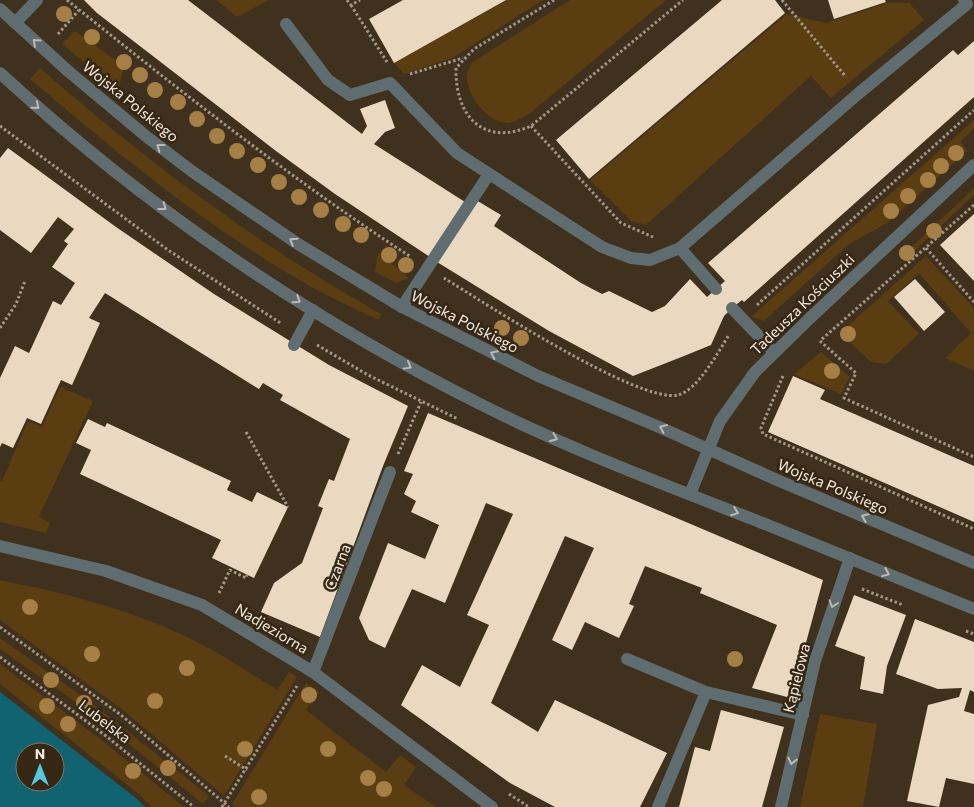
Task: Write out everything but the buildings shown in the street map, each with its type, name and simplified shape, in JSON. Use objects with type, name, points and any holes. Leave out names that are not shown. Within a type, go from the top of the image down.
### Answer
[{"type":"street","points":[[15,23],[37,0]]},
{"type":"street","points":[[286,24],[328,80],[350,95],[390,84],[457,153],[602,247],[631,258],[650,260],[680,248],[859,93],[967,4],[964,0]]},
{"type":"street","name":"Wojska Polskiego","points":[[0,9],[68,71],[147,137],[193,172],[298,244],[402,307],[538,376],[974,563]]},
{"type":"street","points":[[0,73],[28,100],[125,178],[231,257],[366,342],[480,404],[523,425],[974,609]]},
{"type":"street","name":"Tadeusza Kościuszki","points":[[690,494],[707,449],[726,411],[755,372],[974,165]]},
{"type":"street","points":[[402,307],[426,267],[489,174]]},
{"type":"street","points":[[680,248],[716,289]]},
{"type":"street","points":[[732,308],[774,352]]},
{"type":"street","points":[[297,340],[313,310]]},
{"type":"street","name":"Czarna","points":[[311,670],[390,472]]},
{"type":"street","name":"Nadjeziorna","points":[[0,546],[106,571],[193,602],[243,628],[311,670],[492,807]]},
{"type":"street","name":"Kąpielowa","points":[[781,807],[815,661],[850,558]]},
{"type":"street","points":[[627,659],[706,692],[803,715]]},
{"type":"street","points":[[658,807],[706,692]]},
{"type":"path","points":[[67,0],[197,104],[331,205],[539,337],[606,374],[664,395],[678,395],[697,382],[741,318],[974,110]]},
{"type":"path","points":[[347,0],[392,66]]},
{"type":"path","points":[[351,5],[360,0]]},
{"type":"path","points":[[402,76],[464,58],[554,0]]},
{"type":"path","points":[[464,58],[456,68],[457,90],[465,111],[484,130],[496,132],[519,131],[531,126],[683,0]]},
{"type":"path","points":[[782,0],[859,93]]},
{"type":"path","points":[[0,126],[168,250],[297,340],[421,402],[390,472]]},
{"type":"path","points":[[531,126],[621,223],[680,248]]},
{"type":"path","points":[[813,348],[974,205]]},
{"type":"path","points":[[926,248],[974,302]]},
{"type":"path","points":[[0,328],[16,304],[25,281]]},
{"type":"path","points":[[820,341],[856,373],[844,398],[974,456]]},
{"type":"path","points":[[787,372],[764,419],[761,428],[763,434],[974,529]]},
{"type":"path","points":[[246,432],[288,507]]},
{"type":"path","points":[[218,595],[230,570],[246,578],[247,575]]},
{"type":"path","points":[[0,627],[121,715],[229,807]]},
{"type":"path","name":"Lubelska","points":[[0,657],[106,736],[194,807]]},
{"type":"path","points":[[222,807],[311,670]]},
{"type":"path","points":[[225,756],[246,770]]},
{"type":"shaded area","points":[[216,0],[269,0],[237,17]]},
{"type":"shaded area","points":[[506,0],[543,0],[452,58],[404,74],[394,63]]},
{"type":"shaded area","points":[[570,0],[666,0],[529,114],[510,123],[500,122],[492,118],[480,107],[471,93],[467,76],[471,63]]},
{"type":"shaded area","points":[[887,3],[909,3],[924,20],[831,98],[811,76],[646,225],[631,221],[590,180],[787,14],[826,23]]},
{"type":"shaded area","points":[[75,31],[124,66],[118,90],[62,44]]},
{"type":"shaded area","points":[[40,68],[162,169],[291,260],[381,314],[379,320],[327,295],[273,264],[165,189],[30,79]]},
{"type":"shaded area","points":[[974,120],[974,128],[961,141],[967,151],[887,223],[849,244],[764,321],[751,317]]},
{"type":"shaded area","points":[[974,188],[974,195],[907,258],[903,255]]},
{"type":"shaded area","points":[[378,252],[409,278],[396,283],[375,272]]},
{"type":"shaded area","points":[[926,256],[974,308],[974,371],[945,358],[971,333],[919,273],[888,301],[919,334],[886,364],[871,362],[840,333]]},
{"type":"shaded area","points":[[821,352],[850,377],[841,394],[794,374]]},
{"type":"shaded area","points":[[60,387],[93,401],[39,517],[50,523],[46,533],[0,522],[0,480],[2,481],[28,421],[42,427]]},
{"type":"shaded area","points":[[0,580],[94,602],[163,626],[209,648],[277,690],[289,672],[297,677],[224,796],[123,710],[0,620]]},
{"type":"shaded area","points":[[0,638],[96,706],[209,796],[203,804],[91,713],[0,649]]},
{"type":"shaded area","points":[[0,664],[100,739],[184,807],[152,807],[140,795],[0,684]]},
{"type":"shaded area","points":[[306,683],[319,692],[306,710],[386,772],[400,755],[416,767],[404,785],[436,807],[236,807],[232,804]]},
{"type":"shaded area","points":[[820,714],[877,724],[863,807],[800,807]]},
{"type":"water","points":[[0,692],[64,742],[15,742],[15,792],[65,792],[65,743],[145,807],[0,807]]}]
